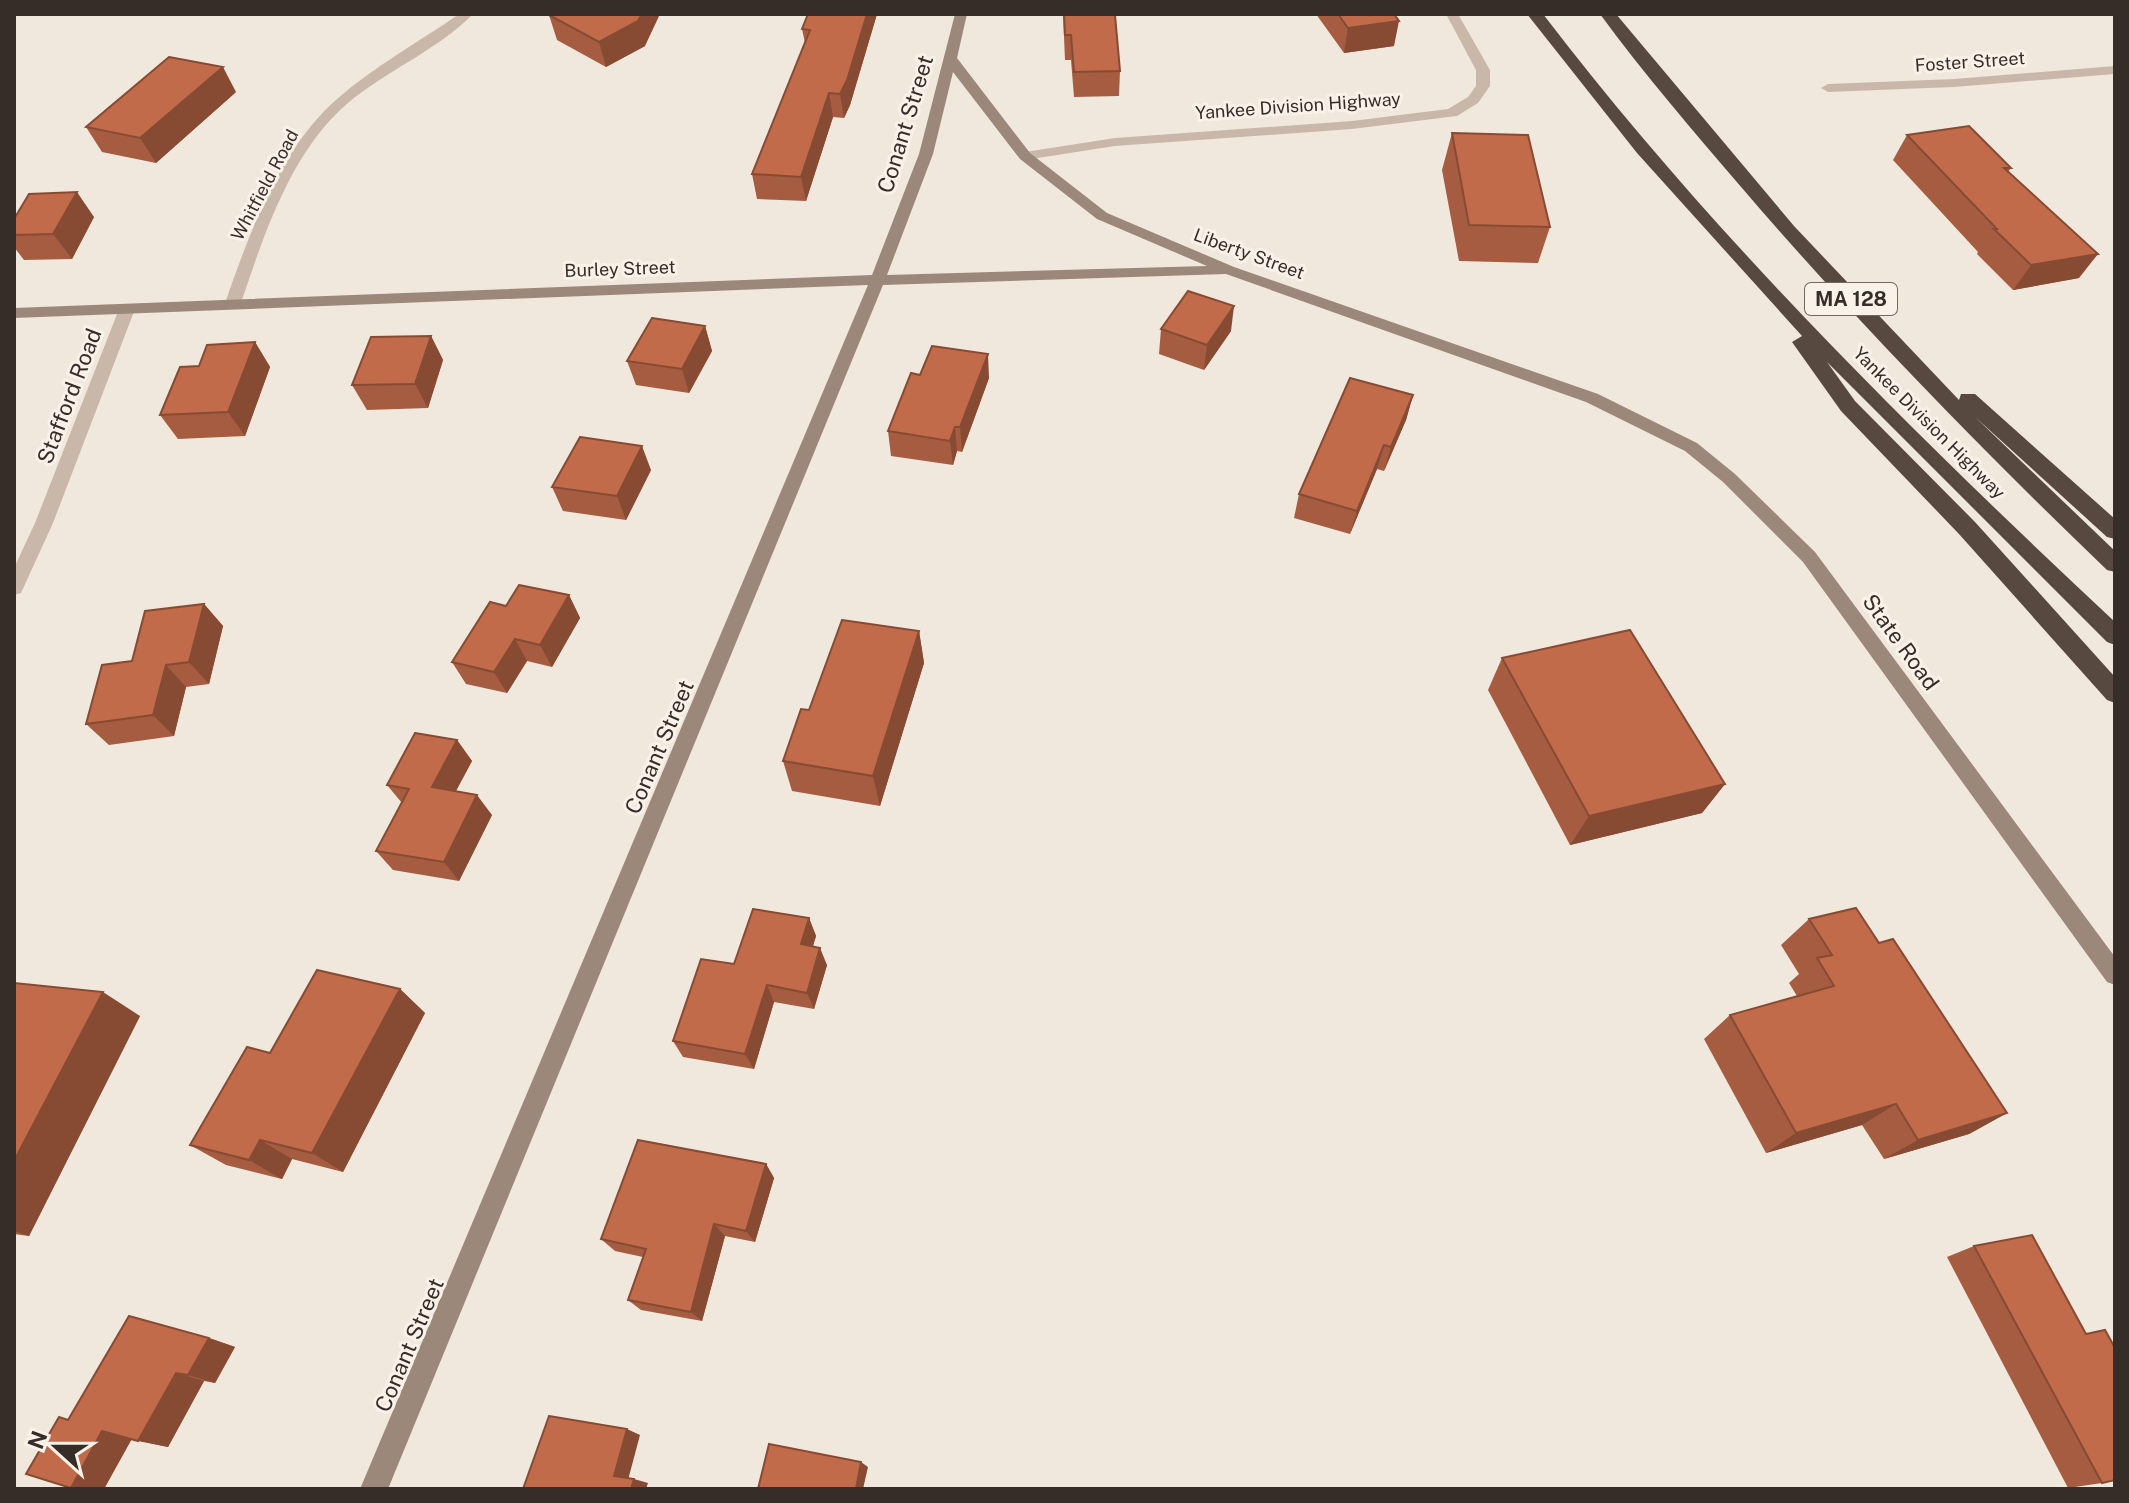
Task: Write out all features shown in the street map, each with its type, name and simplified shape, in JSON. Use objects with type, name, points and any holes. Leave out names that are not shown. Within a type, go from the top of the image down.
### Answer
[{"type":"highway","name":"Yankee Division Highway","points":[[1535,14],[1612,114],[1754,275],[1951,478],[2115,636]]},
{"type":"highway","name":"Yankee Division Highway","points":[[1608,14],[1775,216],[1957,410],[2115,564]]},
{"type":"highway","points":[[1775,216],[1970,401],[2115,531]]},
{"type":"highway","points":[[1754,275],[1848,406],[1967,528],[2115,693]]},
{"type":"main road","name":"Conant Street","points":[[374,1489],[853,344],[875,280],[926,154],[961,14]]},
{"type":"main road","name":"Liberty Street","points":[[951,60],[1025,156],[1102,216],[1229,270],[1592,398]]},
{"type":"main road","name":"Burley Street","points":[[14,313],[875,280],[1229,270]]},
{"type":"main road","name":"State Road","points":[[1592,398],[1691,447],[1739,487],[1809,557],[2115,975]]},
{"type":"street","name":"Whitfield Road","points":[[233,303],[251,250],[306,142],[326,117],[342,101],[467,14]]},
{"type":"street","name":"Yankee Division Highway","points":[[1025,156],[1115,142],[1352,125],[1452,113],[1473,100],[1483,86],[1483,70],[1452,14]]},
{"type":"street","name":"Foster Street","points":[[1828,88],[2115,70]]},
{"type":"street","name":"Stafford Road","points":[[14,588],[44,523],[127,309]]},
{"type":"building","points":[[551,14],[642,14],[638,21],[599,42]]},
{"type":"building","points":[[808,14],[867,14],[847,80],[840,94],[829,93],[801,177],[752,174],[810,30],[802,29]]},
{"type":"building","points":[[1064,14],[1115,15],[1120,71],[1074,72],[1071,35],[1065,35]]},
{"type":"building","points":[[1338,14],[1394,14],[1399,21],[1348,28]]},
{"type":"building","points":[[169,57],[223,67],[140,138],[86,127]]},
{"type":"building","points":[[1969,126],[2011,168],[2004,168],[2098,254],[2031,265],[1907,135]]},
{"type":"building","points":[[1452,133],[1528,135],[1550,227],[1469,225]]},
{"type":"building","points":[[77,192],[53,234],[14,235],[14,219],[29,194]]},
{"type":"building","points":[[1188,291],[1234,306],[1207,345],[1161,329]]},
{"type":"building","points":[[652,318],[705,326],[682,369],[627,361]]},
{"type":"building","points":[[431,336],[415,384],[352,385],[371,337]]},
{"type":"building","points":[[255,342],[228,412],[160,415],[180,367],[199,366],[207,345]]},
{"type":"building","points":[[932,346],[988,354],[960,427],[955,427],[950,441],[888,431],[911,373],[920,375]]},
{"type":"building","points":[[1350,378],[1413,395],[1391,447],[1384,445],[1357,511],[1299,494]]},
{"type":"building","points":[[580,437],[642,446],[617,496],[552,487]]},
{"type":"building","points":[[519,585],[569,595],[540,645],[515,639],[494,672],[452,662],[490,602],[506,606]]},
{"type":"building","points":[[204,604],[189,662],[166,665],[153,715],[86,724],[102,665],[132,661],[145,611]]},
{"type":"building","points":[[842,620],[919,631],[873,776],[783,761],[801,709],[809,710]]},
{"type":"building","points":[[1630,630],[1725,784],[1589,816],[1502,658]]},
{"type":"building","points":[[415,733],[457,740],[432,787],[477,795],[444,862],[376,851],[409,789],[387,785]]},
{"type":"building","points":[[1856,908],[1879,943],[1893,939],[2007,1113],[1918,1140],[1896,1104],[1796,1133],[1730,1015],[1834,986],[1817,958],[1832,955],[1809,919]]},
{"type":"building","points":[[753,909],[809,918],[801,944],[820,948],[807,993],[767,985],[745,1054],[673,1041],[701,959],[734,964]]},
{"type":"building","points":[[317,970],[400,989],[312,1153],[260,1140],[249,1160],[190,1145],[247,1047],[270,1053]]},
{"type":"building","points":[[14,983],[103,992],[14,1161]]},
{"type":"building","points":[[638,1140],[766,1164],[746,1231],[714,1224],[691,1312],[628,1300],[646,1249],[601,1239]]},
{"type":"building","points":[[2032,1235],[2086,1334],[2105,1330],[2115,1348],[2115,1480],[2102,1483],[1974,1246]]},
{"type":"building","points":[[129,1316],[209,1338],[188,1375],[176,1373],[138,1441],[102,1431],[71,1488],[26,1474],[59,1417],[68,1420]]},
{"type":"building","points":[[549,1416],[627,1429],[614,1476],[634,1479],[631,1489],[523,1489]]},
{"type":"building","points":[[769,1444],[861,1462],[856,1489],[758,1489]]}]
